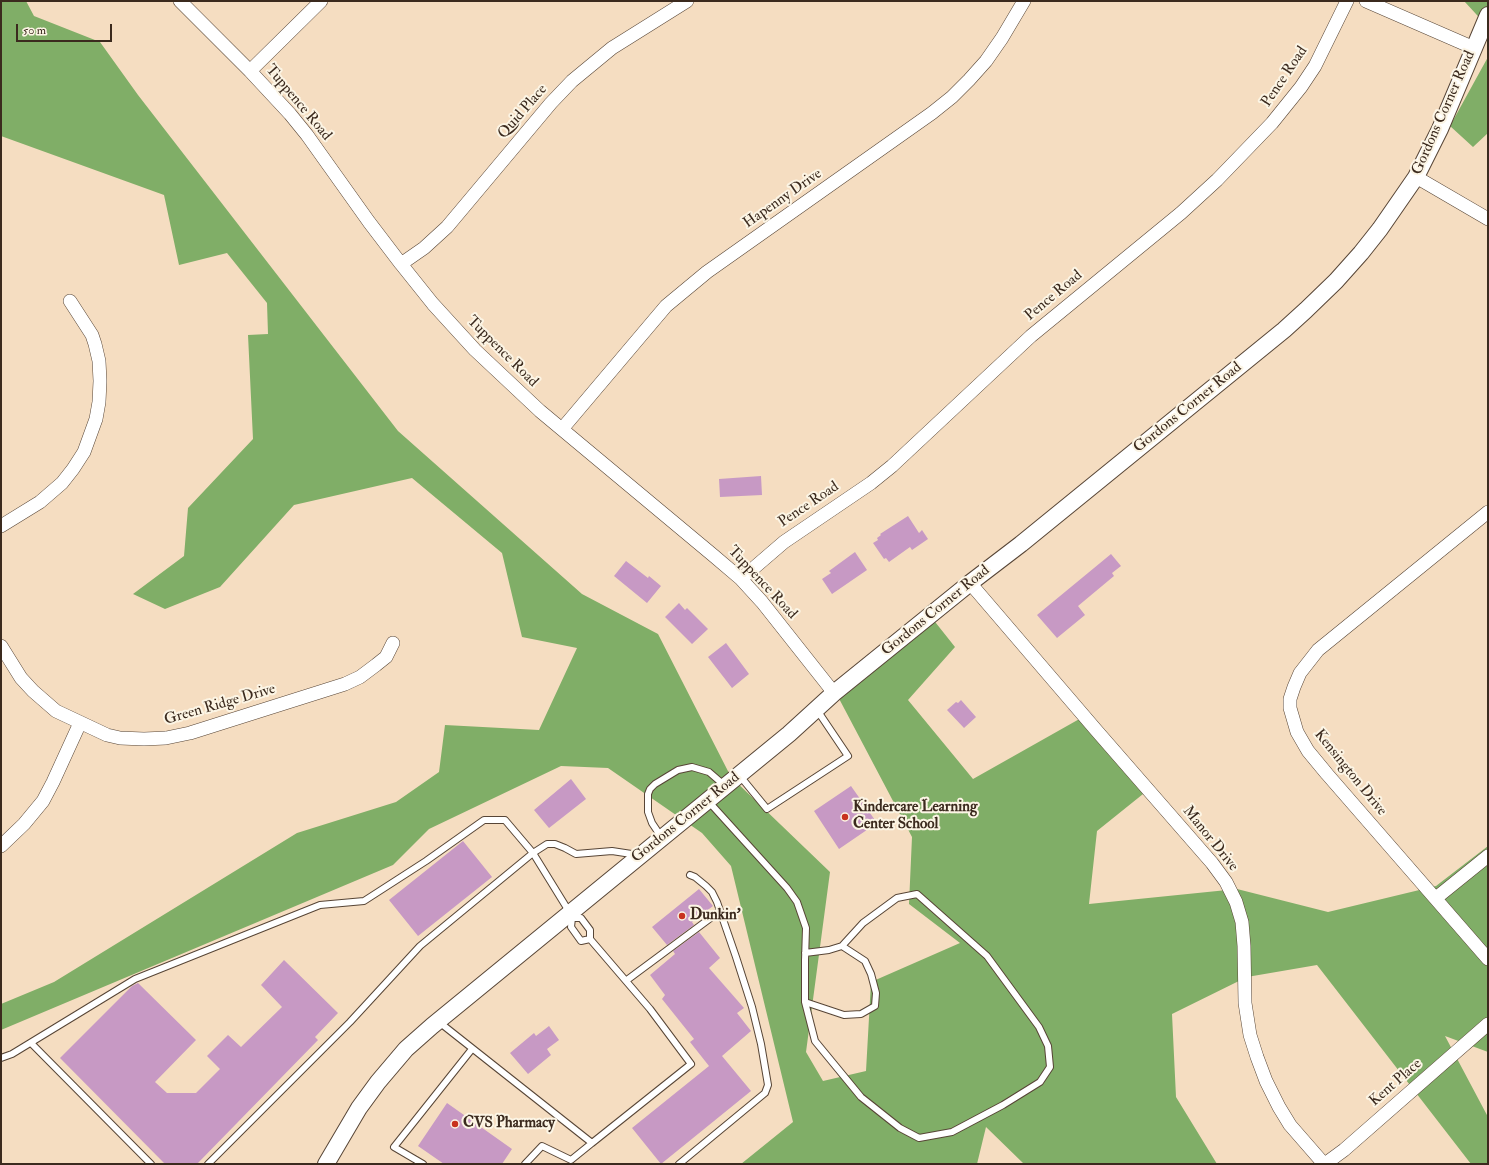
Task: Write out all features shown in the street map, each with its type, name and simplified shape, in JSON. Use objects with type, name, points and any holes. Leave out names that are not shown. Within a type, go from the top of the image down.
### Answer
[{"type":"street","name":"Tuppence Road","points":[[180,1],[250,71],[290,114],[401,264],[433,304],[475,350],[540,411],[741,579],[762,602],[834,693]]},
{"type":"street","points":[[250,71],[321,1]]},
{"type":"street","name":"Quid Place","points":[[401,264],[424,248],[447,227],[551,103],[572,81],[612,48],[687,1]]},
{"type":"street","name":"Hapenny Drive","points":[[562,429],[666,306],[707,272],[952,97],[970,80],[986,61],[1002,38],[1024,1]]},
{"type":"street","name":"Pence Road","points":[[741,579],[784,542],[871,483],[892,466],[1031,336],[1181,213],[1217,180],[1272,123],[1301,87],[1315,66],[1347,1]]},
{"type":"street","points":[[1366,1],[1474,48]]},
{"type":"street","name":"Gordons Corner Road","points":[[326,1164],[360,1108],[378,1082],[406,1049],[437,1021],[571,915],[641,855],[817,710],[834,693],[970,582],[1027,539],[1306,310],[1361,253],[1380,229],[1416,177],[1440,129],[1488,15]]},
{"type":"street","points":[[1416,177],[1488,218]]},
{"type":"street","points":[[1,526],[40,502],[62,483],[84,452],[96,419],[99,402],[99,361],[92,335],[70,301]]},
{"type":"street","name":"Kensington Drive","points":[[1488,512],[1318,650],[1300,674],[1290,699],[1290,708],[1295,726],[1308,751],[1488,959]]},
{"type":"street","name":"Manor Drive","points":[[970,582],[1212,863],[1226,882],[1236,902],[1242,922],[1245,1003],[1250,1035],[1256,1057],[1278,1107],[1290,1125],[1324,1164]]},
{"type":"street","name":"Green Ridge Drive","points":[[1,646],[21,678],[33,691],[56,711],[80,724],[107,735],[120,738],[144,739],[166,738],[190,733],[345,684],[360,677],[386,657],[393,642]]},
{"type":"street","points":[[1,846],[24,824],[43,801],[80,724]]},
{"type":"street","points":[[1436,898],[1488,856]]},
{"type":"street","name":"Kent Place","points":[[1324,1164],[1344,1150],[1488,1024]]},
{"type":"lane","points":[[739,774],[767,810],[848,756],[817,710]]},
{"type":"lane","points":[[662,838],[652,823],[648,812],[648,794],[650,789],[655,784],[678,770],[692,767],[709,772],[725,786]]},
{"type":"lane","points":[[708,800],[787,888],[797,902],[806,928],[805,952],[805,1002],[815,1041],[857,1092],[900,1128],[919,1138],[952,1132],[1003,1105],[1040,1082],[1050,1066],[1048,1046],[1039,1027],[986,956],[917,894],[897,898],[863,923],[842,946],[829,950],[805,952]]},
{"type":"lane","points":[[1,1058],[12,1054],[31,1043],[135,979],[320,905],[364,901],[426,861],[484,820],[505,820],[533,854],[571,915],[571,927],[581,941],[590,939]]},
{"type":"lane","points":[[208,1164],[350,1022],[420,946],[547,844],[555,844],[576,854],[612,851],[641,855]]},
{"type":"lane","points":[[679,1164],[765,1093],[768,1085],[761,1044],[752,1007],[720,911],[712,892],[700,880],[690,875]]},
{"type":"lane","points":[[627,980],[720,911]]},
{"type":"lane","points":[[525,1164],[542,1146],[572,1162],[691,1064],[627,980],[590,939],[590,930],[581,918],[571,915]]},
{"type":"lane","points":[[805,1002],[844,1015],[861,1014],[875,1006],[876,993],[871,974],[865,961],[842,946]]},
{"type":"lane","points":[[437,1021],[592,1144]]},
{"type":"lane","points":[[31,1043],[151,1164]]},
{"type":"lane","points":[[423,1164],[394,1147],[472,1049]]},
{"type":"green space","points":[[1,1],[26,1],[34,16],[100,42],[138,95],[398,431],[582,594],[658,634],[731,777],[830,872],[806,1052],[823,1081],[866,1071],[871,982],[960,943],[909,904],[912,837],[835,691],[928,613],[955,647],[908,700],[973,779],[1090,713],[1153,786],[1097,831],[1089,904],[1237,889],[1328,912],[1436,886],[1488,846],[1488,1052],[1445,1036],[1488,1117],[1488,1164],[1471,1164],[1317,965],[1247,977],[1172,1014],[1176,1097],[1217,1164],[1024,1164],[986,1127],[977,1164],[741,1164],[793,1122],[731,866],[702,833],[608,768],[561,766],[429,829],[393,865],[1,1030],[1,1004],[54,982],[297,833],[396,802],[439,772],[445,725],[539,730],[577,648],[522,637],[502,553],[412,478],[294,505],[220,587],[165,609],[133,594],[184,556],[188,508],[253,439],[248,335],[268,334],[267,303],[227,253],[179,265],[164,195],[1,136]]},
{"type":"green space","points":[[1464,1],[1488,1],[1488,27]]},
{"type":"green space","points":[[1488,57],[1488,133],[1473,147],[1450,126]]},
{"type":"building","points":[[761,476],[762,495],[720,497],[719,479]]},
{"type":"building","points":[[908,516],[919,533],[922,530],[928,539],[912,550],[910,547],[889,562],[886,558],[884,559],[873,543],[878,540],[877,538],[881,535],[880,534]]},
{"type":"building","points":[[855,552],[867,570],[832,594],[822,579],[831,573],[829,571]]},
{"type":"building","points":[[1111,554],[1121,566],[1112,573],[1114,576],[1078,606],[1085,615],[1057,638],[1037,615]]},
{"type":"building","points":[[626,561],[661,586],[647,603],[614,576]]},
{"type":"building","points":[[679,603],[685,610],[687,608],[708,629],[692,644],[665,617]]},
{"type":"building","points":[[726,643],[749,674],[732,688],[708,657]]},
{"type":"building","points":[[961,700],[976,717],[964,728],[947,710],[956,702],[958,703]]},
{"type":"building","points":[[571,779],[586,799],[549,828],[534,810]]},
{"type":"building","name":"Kindercare Learning Center School","points":[[851,786],[877,823],[839,849],[814,811]]},
{"type":"building","points":[[463,841],[492,877],[418,936],[389,900]]},
{"type":"building","name":"Dunkin'","points":[[699,889],[713,906],[692,922],[694,925],[667,945],[652,927]]},
{"type":"building","points":[[699,932],[720,958],[709,968],[744,1008],[737,1013],[751,1031],[722,1056],[751,1091],[661,1164],[632,1128],[709,1066],[690,1042],[694,1039],[662,999],[665,995],[650,975],[675,954],[673,951]]},
{"type":"building","points":[[284,960],[338,1013],[315,1037],[318,1040],[197,1164],[165,1164],[60,1058],[132,986],[138,983],[196,1040],[155,1082],[167,1093],[196,1093],[220,1069],[207,1056],[228,1035],[241,1047],[282,1007],[261,985]]},
{"type":"building","points":[[549,1026],[559,1040],[547,1049],[551,1055],[528,1074],[510,1053],[534,1033],[536,1036]]},
{"type":"building","name":"CVS Pharmacy","points":[[447,1103],[512,1149],[502,1164],[444,1164],[418,1146]]},
{"type":"place","name":"Kindercare Learning Center School","points":[[845,817]]},
{"type":"place","name":"Dunkin'","points":[[682,916]]},
{"type":"place","name":"CVS Pharmacy","points":[[455,1124]]}]
